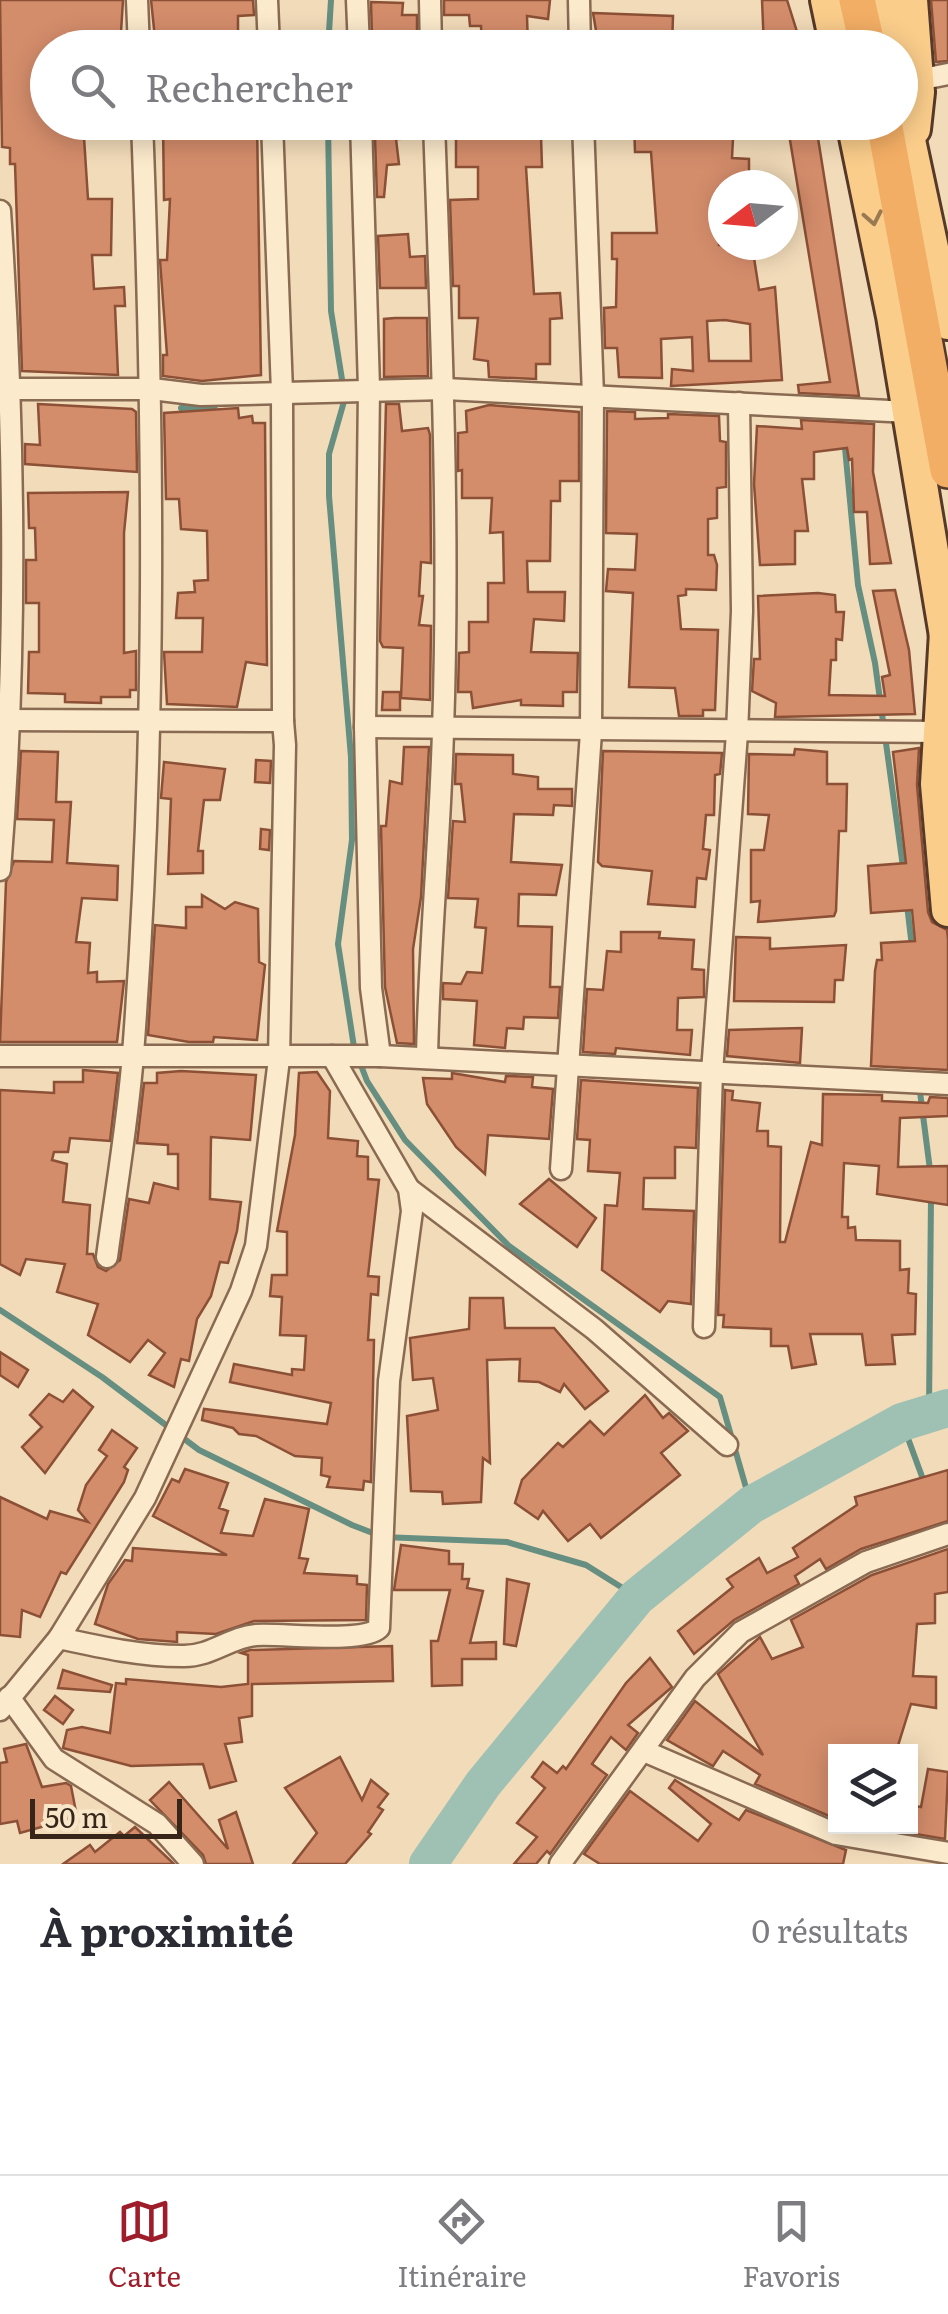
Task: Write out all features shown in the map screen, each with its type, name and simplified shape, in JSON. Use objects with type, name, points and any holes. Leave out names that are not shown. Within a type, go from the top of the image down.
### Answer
[{"type":"highway","points":[[858,0],[864,30]]},
{"type":"highway","points":[[887,140],[948,470]]},
{"type":"main road","points":[[828,0],[834,30]]},
{"type":"main road","points":[[879,0],[885,30]]},
{"type":"main road","points":[[911,0],[915,30]]},
{"type":"main road","points":[[918,53],[922,84],[918,110]]},
{"type":"main road","points":[[857,140],[910,412],[947,640],[937,784],[948,910]]},
{"type":"main road","points":[[913,140],[948,324]]},
{"type":"street","points":[[137,0],[138,30]]},
{"type":"street","points":[[268,0],[269,30]]},
{"type":"street","points":[[358,0],[359,30]]},
{"type":"street","points":[[430,0],[431,30]]},
{"type":"street","points":[[579,0],[580,30]]},
{"type":"street","points":[[107,1256],[132,1057],[152,722],[152,389],[143,140]]},
{"type":"street","points":[[193,1864],[157,1824],[54,1759],[6,1693],[59,1638],[145,1498],[241,1290],[256,1246],[268,1176],[279,1059],[282,392],[273,140]]},
{"type":"street","points":[[361,140],[368,388],[365,727],[371,988],[380,1056]]},
{"type":"street","points":[[428,1058],[429,949],[444,730],[446,389],[435,140]]},
{"type":"street","points":[[561,1169],[590,732],[593,396],[583,140]]},
{"type":"street","points":[[0,211],[6,389],[6,720],[0,870]]},
{"type":"street","points":[[6,389],[152,389],[201,395],[446,389],[910,412]]},
{"type":"street","points":[[704,1327],[712,1072],[738,733],[742,611],[739,402]]},
{"type":"street","points":[[6,720],[283,721]]},
{"type":"street","points":[[365,727],[590,732],[940,732]]},
{"type":"street","points":[[0,1056],[380,1056],[948,1084]]},
{"type":"street","points":[[59,1638],[115,1650],[182,1656],[213,1652],[255,1635],[373,1634],[379,1628],[389,1381],[412,1210],[408,1189],[332,1056]]},
{"type":"street","points":[[408,1189],[594,1329],[728,1445]]},
{"type":"street","points":[[567,1862],[714,1656],[742,1632],[866,1562],[948,1534]]},
{"type":"street","points":[[644,1751],[836,1834],[948,1853]]},
{"type":"building","points":[[0,0],[123,0],[121,30],[30,30],[30,140],[84,140],[88,199],[112,199],[111,255],[92,255],[94,289],[124,287],[125,306],[115,306],[118,375],[22,371],[15,164],[10,164],[10,148],[2,147]]},
{"type":"building","points":[[151,0],[253,0],[254,15],[238,16],[238,30],[154,30]]},
{"type":"building","points":[[444,0],[550,0],[548,19],[527,16],[527,30],[481,30],[481,26],[470,26],[469,15],[444,15]]},
{"type":"building","points":[[762,0],[787,0],[796,30],[763,30]]},
{"type":"building","points":[[931,0],[948,0],[948,61],[936,62]]},
{"type":"building","points":[[371,2],[403,3],[402,15],[417,15],[417,30],[372,30]]},
{"type":"building","points":[[593,13],[673,16],[673,30],[596,30]]},
{"type":"building","points":[[163,140],[257,140],[261,375],[202,381],[163,376],[163,355],[167,355],[160,260],[167,260],[170,199],[164,200]]},
{"type":"building","points":[[375,140],[396,140],[399,164],[387,165],[384,197],[377,197]]},
{"type":"building","points":[[456,140],[541,140],[542,167],[526,167],[534,294],[560,293],[562,318],[550,319],[550,364],[536,364],[536,379],[489,377],[488,361],[474,359],[478,318],[459,318],[459,286],[453,286],[450,200],[478,199],[478,167],[456,167]]},
{"type":"building","points":[[635,140],[733,140],[732,158],[749,159],[749,170],[708,170],[708,260],[754,260],[759,290],[775,287],[782,380],[671,386],[672,369],[693,371],[692,337],[661,339],[662,378],[619,377],[617,348],[605,348],[604,308],[616,307],[617,259],[612,259],[612,233],[657,233],[651,152],[635,152]],"holes":[[[707,321],[750,324],[751,361],[709,361]]]},
{"type":"building","points":[[790,140],[818,140],[859,396],[799,393],[798,385],[830,382],[798,170]]},
{"type":"building","points":[[408,234],[410,257],[425,256],[426,288],[380,288],[378,236]]},
{"type":"building","points":[[427,318],[428,376],[384,377],[384,319]]},
{"type":"building","points":[[38,404],[132,409],[136,412],[137,472],[25,464],[25,444],[40,445]]},
{"type":"building","points":[[386,404],[399,404],[402,431],[428,428],[430,435],[431,563],[421,562],[419,596],[423,596],[419,625],[431,626],[430,700],[401,698],[403,648],[383,647],[380,641]]},
{"type":"building","points":[[489,405],[579,412],[579,481],[560,481],[560,501],[551,501],[550,561],[527,561],[528,592],[565,592],[564,621],[534,619],[531,652],[578,653],[577,692],[563,692],[563,706],[521,705],[521,700],[473,708],[471,692],[458,692],[459,653],[469,652],[469,622],[488,622],[488,583],[504,583],[503,532],[490,533],[492,498],[462,498],[462,470],[458,471],[458,433],[467,432],[466,411]]},
{"type":"building","points":[[238,408],[239,418],[252,416],[253,423],[265,423],[267,665],[246,662],[237,707],[167,704],[164,652],[202,652],[203,618],[176,618],[178,593],[195,592],[194,581],[208,580],[207,531],[181,529],[179,499],[166,499],[164,413]]},
{"type":"building","points":[[607,411],[635,412],[635,419],[668,418],[668,414],[719,416],[720,441],[726,442],[726,487],[717,488],[717,518],[708,519],[708,555],[714,555],[717,565],[716,590],[686,589],[686,595],[678,596],[681,629],[718,630],[715,710],[703,710],[703,716],[679,716],[675,688],[629,687],[633,593],[606,591],[608,569],[635,570],[637,534],[606,533]]},
{"type":"building","points":[[801,420],[874,424],[873,472],[891,563],[870,564],[867,512],[854,512],[852,459],[849,460],[847,448],[814,452],[814,479],[802,479],[808,531],[795,531],[795,564],[760,565],[754,484],[757,426],[802,429]]},
{"type":"building","points":[[128,492],[124,653],[136,651],[136,690],[130,690],[130,697],[101,697],[101,703],[65,702],[65,694],[28,693],[29,652],[39,652],[39,603],[26,603],[26,560],[36,560],[35,528],[29,528],[28,493]]},
{"type":"building","points":[[895,590],[909,650],[915,714],[775,717],[776,703],[752,691],[754,659],[760,659],[758,596],[818,593],[835,595],[836,612],[844,612],[842,640],[836,639],[836,660],[831,660],[829,695],[885,696],[882,677],[890,675],[873,591]]},
{"type":"building","points":[[383,692],[400,692],[400,710],[382,710]]},
{"type":"building","points":[[404,747],[429,747],[421,897],[413,949],[414,1044],[397,1043],[385,987],[381,826],[386,826],[390,781],[402,784]]},
{"type":"building","points":[[919,748],[917,785],[928,912],[932,922],[947,930],[948,939],[948,1070],[871,1066],[875,971],[877,960],[882,960],[881,943],[915,941],[912,910],[871,913],[868,866],[906,863],[893,752]]},
{"type":"building","points":[[795,749],[827,752],[827,784],[847,784],[846,831],[839,831],[836,911],[834,916],[758,922],[760,901],[751,902],[751,850],[764,850],[769,815],[748,814],[749,754],[794,755]]},
{"type":"building","points":[[21,751],[58,752],[56,802],[71,802],[67,863],[118,866],[117,900],[82,898],[76,942],[90,943],[88,973],[97,972],[97,982],[124,981],[117,1042],[0,1042],[6,882],[14,861],[52,862],[54,820],[17,819]]},
{"type":"building","points":[[603,751],[722,753],[720,774],[715,775],[714,815],[706,815],[703,849],[710,850],[706,879],[697,878],[695,907],[648,904],[652,871],[602,866],[598,862]]},
{"type":"building","points":[[456,754],[513,755],[513,774],[538,777],[538,789],[572,789],[572,806],[554,805],[553,815],[514,814],[511,862],[562,865],[556,895],[519,894],[518,926],[552,927],[550,987],[560,987],[558,1018],[524,1017],[523,1029],[507,1028],[505,1048],[474,1045],[477,1001],[443,999],[443,983],[461,984],[467,972],[482,973],[486,928],[475,927],[478,899],[448,898],[453,821],[465,822],[461,784],[455,784]]},
{"type":"building","points":[[256,760],[271,761],[270,783],[255,782]]},
{"type":"building","points":[[164,762],[225,769],[220,800],[204,800],[198,851],[203,851],[203,873],[168,874],[171,799],[161,798]]},
{"type":"building","points":[[261,829],[270,830],[269,850],[260,849]]},
{"type":"building","points":[[202,895],[225,909],[235,902],[258,909],[259,962],[265,965],[257,1040],[214,1037],[213,1042],[189,1042],[148,1035],[155,925],[186,928],[186,907],[202,907]]},
{"type":"building","points":[[621,932],[660,932],[659,938],[694,940],[692,969],[704,970],[704,997],[678,998],[677,1030],[692,1030],[690,1055],[616,1048],[615,1054],[583,1052],[587,989],[603,990],[607,951],[621,952]]},
{"type":"building","points":[[736,937],[770,938],[770,949],[846,945],[843,980],[835,980],[834,1002],[734,1001]]},
{"type":"building","points":[[802,1028],[800,1063],[727,1056],[729,1030]]},
{"type":"building","points":[[83,1070],[118,1073],[110,1141],[70,1138],[68,1152],[54,1152],[52,1160],[67,1164],[63,1202],[90,1205],[87,1254],[93,1254],[98,1267],[106,1271],[120,1260],[129,1199],[149,1203],[154,1183],[178,1189],[178,1154],[168,1154],[168,1145],[137,1143],[144,1083],[157,1083],[157,1073],[181,1071],[256,1075],[250,1140],[211,1137],[210,1199],[241,1202],[237,1231],[228,1263],[220,1262],[211,1296],[197,1319],[189,1361],[181,1359],[174,1387],[149,1375],[165,1353],[148,1340],[130,1362],[88,1335],[98,1304],[57,1292],[65,1264],[26,1259],[20,1275],[0,1264],[0,1090],[54,1093],[54,1082],[83,1082]]},
{"type":"building","points":[[317,1072],[330,1091],[328,1138],[358,1141],[357,1156],[368,1157],[368,1179],[379,1180],[368,1276],[379,1277],[378,1295],[371,1294],[368,1340],[374,1340],[371,1482],[364,1481],[363,1490],[327,1487],[330,1477],[321,1475],[322,1458],[295,1456],[256,1436],[202,1420],[204,1409],[327,1424],[331,1403],[230,1382],[234,1364],[292,1375],[292,1369],[304,1370],[306,1336],[280,1335],[282,1297],[270,1296],[272,1275],[287,1275],[287,1232],[277,1231],[295,1135],[299,1073]]},
{"type":"building","points":[[452,1073],[505,1082],[506,1076],[533,1077],[532,1087],[553,1089],[549,1139],[488,1135],[485,1174],[456,1147],[427,1104],[423,1078],[452,1079]]},
{"type":"building","points":[[581,1080],[698,1088],[696,1148],[675,1147],[675,1178],[644,1178],[643,1209],[694,1211],[691,1304],[668,1301],[660,1312],[602,1270],[605,1205],[617,1206],[620,1173],[588,1171],[590,1140],[577,1139]]},
{"type":"building","points":[[725,1090],[733,1091],[732,1100],[760,1103],[757,1131],[768,1131],[768,1146],[781,1147],[780,1242],[785,1242],[811,1142],[822,1145],[823,1094],[882,1095],[882,1101],[928,1103],[930,1097],[948,1098],[948,1116],[900,1118],[898,1167],[948,1166],[948,1205],[877,1194],[879,1166],[844,1163],[842,1217],[848,1217],[848,1228],[855,1227],[856,1240],[900,1241],[900,1270],[909,1269],[908,1293],[916,1294],[915,1334],[892,1335],[895,1364],[866,1365],[862,1334],[810,1334],[816,1364],[792,1368],[788,1346],[771,1346],[771,1329],[723,1327],[724,1315],[718,1315]]},
{"type":"building","points":[[549,1179],[596,1218],[577,1247],[520,1204]]},
{"type":"building","points":[[470,1298],[503,1298],[505,1328],[554,1328],[608,1391],[585,1409],[564,1384],[560,1392],[539,1382],[519,1381],[520,1359],[487,1360],[490,1463],[483,1458],[481,1502],[443,1504],[442,1492],[411,1491],[407,1416],[438,1410],[433,1378],[413,1380],[410,1338],[469,1329]]},
{"type":"building","points":[[0,1352],[28,1370],[18,1387],[0,1375]]},
{"type":"building","points":[[73,1390],[93,1407],[45,1473],[22,1447],[42,1427],[30,1415],[49,1394],[63,1402]]},
{"type":"building","points":[[645,1395],[663,1418],[669,1413],[688,1431],[661,1453],[680,1475],[601,1538],[590,1524],[568,1541],[543,1511],[538,1519],[515,1503],[522,1480],[558,1443],[563,1447],[590,1421],[604,1435]]},
{"type":"building","points":[[112,1430],[137,1448],[124,1467],[128,1470],[124,1482],[66,1574],[61,1572],[40,1617],[22,1610],[20,1637],[0,1635],[0,1497],[47,1519],[50,1511],[88,1522],[78,1510],[86,1485],[107,1456],[99,1450]]},
{"type":"building","points":[[185,1469],[228,1483],[219,1508],[228,1511],[221,1533],[253,1536],[265,1499],[309,1509],[299,1558],[308,1559],[304,1573],[357,1576],[357,1584],[367,1585],[366,1620],[254,1621],[216,1634],[177,1632],[177,1642],[138,1639],[95,1624],[108,1584],[125,1560],[132,1561],[133,1548],[227,1555],[153,1516],[172,1479],[179,1482]]},
{"type":"building","points":[[948,1470],[948,1521],[861,1549],[826,1569],[820,1559],[795,1576],[799,1584],[734,1620],[694,1654],[678,1631],[733,1587],[727,1579],[759,1558],[767,1573],[798,1557],[793,1548],[857,1505],[855,1497]]},
{"type":"building","points":[[401,1545],[449,1551],[449,1564],[463,1564],[462,1579],[469,1579],[467,1588],[483,1591],[470,1643],[496,1642],[496,1659],[462,1659],[462,1685],[432,1686],[431,1641],[438,1641],[450,1590],[394,1590]]},
{"type":"building","points":[[948,1549],[948,1592],[935,1594],[935,1623],[917,1624],[913,1676],[936,1677],[936,1708],[911,1704],[898,1744],[828,1744],[828,1816],[755,1784],[760,1775],[723,1751],[713,1766],[667,1740],[695,1701],[763,1755],[718,1674],[760,1637],[772,1659],[803,1647],[791,1620],[872,1575]]},
{"type":"building","points":[[507,1579],[529,1584],[516,1646],[504,1644]]},
{"type":"building","points":[[392,1646],[393,1681],[252,1684],[252,1716],[239,1718],[242,1742],[225,1744],[236,1781],[210,1788],[203,1764],[131,1766],[63,1748],[67,1730],[82,1727],[110,1733],[116,1683],[126,1684],[126,1679],[221,1687],[248,1684],[248,1655],[241,1653],[250,1650]]},
{"type":"building","points":[[650,1658],[672,1687],[628,1725],[638,1733],[626,1750],[611,1737],[592,1764],[607,1775],[550,1854],[547,1851],[536,1864],[514,1864],[537,1837],[517,1823],[545,1788],[532,1777],[543,1762],[557,1773],[563,1766],[566,1769],[626,1683]]},
{"type":"building","points":[[63,1670],[112,1685],[110,1692],[58,1688]]},
{"type":"building","points":[[55,1696],[73,1710],[63,1724],[44,1710]]},
{"type":"building","points":[[26,1744],[42,1787],[66,1783],[71,1786],[77,1817],[20,1833],[17,1821],[0,1824],[0,1763],[7,1762],[4,1749]]},
{"type":"building","points":[[340,1757],[362,1800],[371,1780],[388,1794],[378,1807],[383,1810],[368,1832],[371,1834],[345,1864],[293,1864],[317,1833],[285,1788]]},
{"type":"building","points":[[928,1769],[948,1772],[945,1839],[916,1834],[918,1806],[921,1807]]},
{"type":"building","points":[[675,1780],[739,1820],[746,1810],[846,1850],[843,1864],[600,1864],[584,1854],[630,1791],[698,1841],[711,1824],[669,1788]]},
{"type":"building","points":[[169,1782],[228,1849],[219,1820],[236,1812],[253,1864],[206,1864],[203,1855],[150,1800]]},
{"type":"building","points":[[135,1827],[174,1864],[63,1864],[90,1845],[95,1852],[120,1832],[124,1836]]},
{"type":"waterway","points":[[329,30],[331,0]]},
{"type":"waterway","points":[[328,140],[331,311],[345,398],[329,454],[329,496],[351,757],[352,840],[338,944],[354,1047],[367,1081],[405,1140],[509,1246],[720,1397],[751,1505]]},
{"type":"waterway","points":[[181,408],[215,406]]},
{"type":"waterway","points":[[845,448],[858,585],[875,663],[903,867]]},
{"type":"waterway","points":[[907,905],[912,947]]},
{"type":"waterway","points":[[919,1084],[930,1170]]},
{"type":"waterway","points":[[929,1410],[931,1198]]},
{"type":"waterway","points":[[0,1310],[102,1377],[199,1450],[352,1525],[383,1537],[507,1542],[586,1565],[637,1597]]},
{"type":"waterway","points":[[428,1864],[483,1784],[637,1597],[751,1505],[902,1422],[948,1408]]},
{"type":"waterway","points":[[902,1422],[924,1482]]}]
